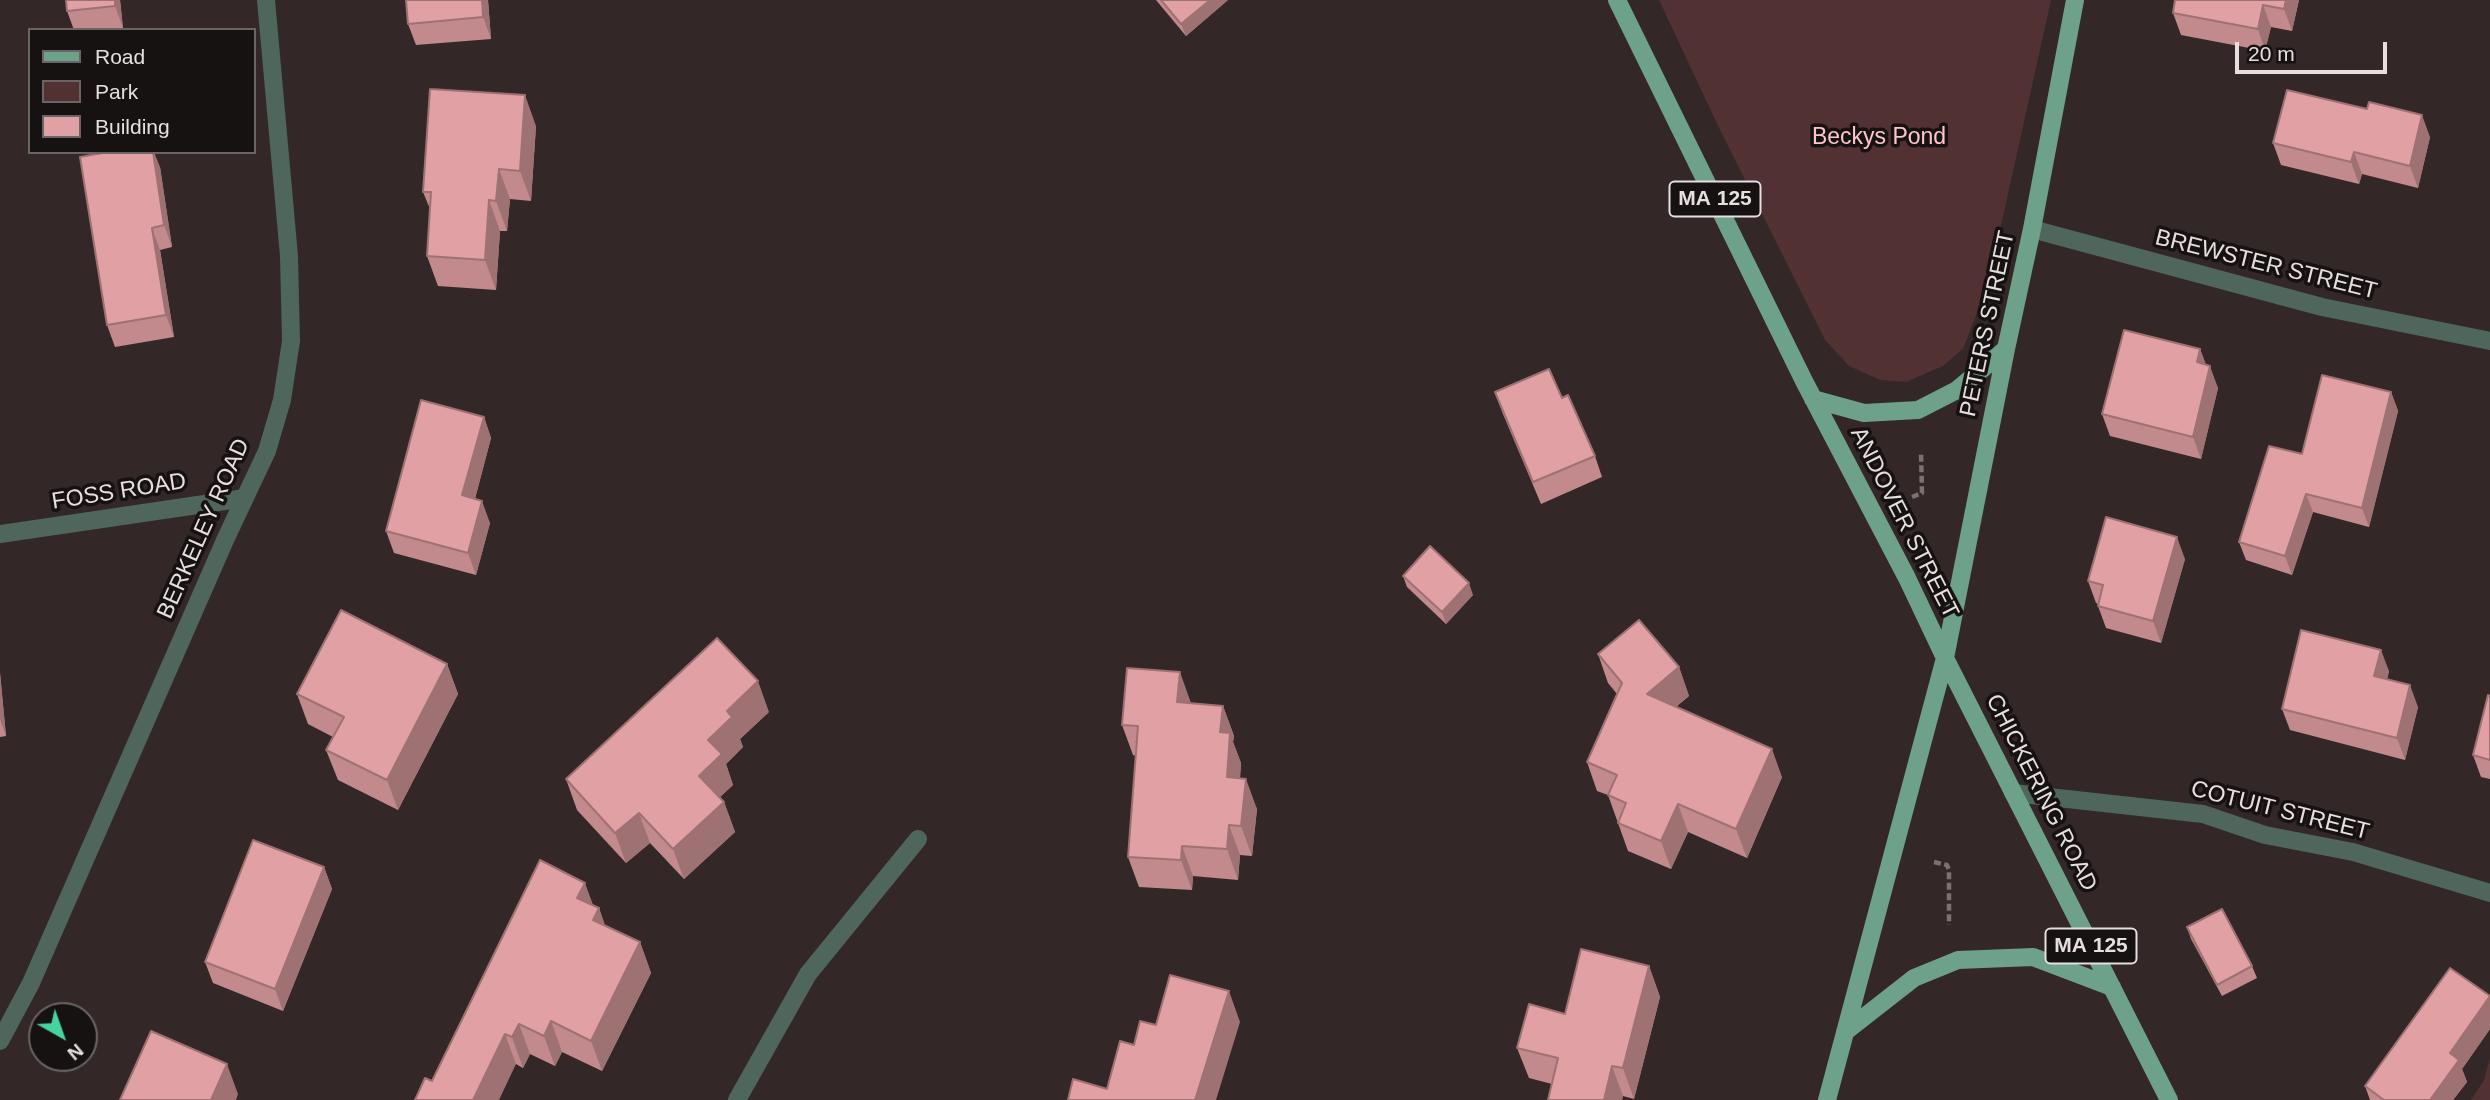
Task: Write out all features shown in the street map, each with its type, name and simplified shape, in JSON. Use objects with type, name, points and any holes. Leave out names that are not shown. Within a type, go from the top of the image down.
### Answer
[{"type":"main road","name":"ANDOVER STREET","points":[[1617,0],[1813,399],[1907,578],[1945,658]]},
{"type":"main road","name":"PETERS STREET","points":[[1945,658],[2032,229],[2075,0]]},
{"type":"main road","points":[[1813,399],[1864,413],[1918,410],[1957,390],[2006,349]]},
{"type":"main road","points":[[1827,1100],[1945,658]]},
{"type":"main road","name":"CHICKERING ROAD","points":[[1945,658],[2169,1100]]},
{"type":"main road","points":[[1845,1032],[1914,978],[1958,960],[2033,957],[2112,987]]},
{"type":"street","name":"BERKELEY ROAD","points":[[0,1041],[31,983],[267,451],[282,400],[290,341],[289,256],[266,0]]},
{"type":"street","name":"BREWSTER STREET","points":[[2032,229],[2322,307],[2490,341]]},
{"type":"street","name":"FOSS ROAD","points":[[0,534],[245,498]]},
{"type":"street","name":"COTUIT STREET","points":[[2014,793],[2203,814],[2265,835],[2353,852],[2490,893]]},
{"type":"street","points":[[737,1100],[808,974],[918,839]]},
{"type":"path","points":[[1912,497],[1922,493],[1921,452]]},
{"type":"path","points":[[1934,862],[1947,865],[1949,870],[1949,925]]},
{"type":"green space","name":"Beckys Pond","points":[[1659,0],[2051,0],[1988,284],[1963,349],[1943,366],[1906,382],[1880,380],[1849,366],[1825,340],[1720,130]]},
{"type":"green space","points":[[2490,1058],[2490,1100],[2471,1100],[2484,1080]]},
{"type":"building","points":[[66,0],[115,0],[115,6],[67,11]]},
{"type":"building","points":[[406,0],[482,0],[483,17],[408,24]]},
{"type":"building","points":[[1161,0],[1210,0],[1181,24]]},
{"type":"building","points":[[2175,0],[2286,0],[2284,9],[2263,5],[2258,29],[2173,13]]},
{"type":"building","points":[[430,89],[525,95],[520,171],[499,169],[496,201],[489,200],[485,260],[427,256],[431,192],[423,192]]},
{"type":"building","points":[[2287,90],[2367,109],[2369,102],[2422,115],[2410,166],[2354,152],[2351,162],[2273,143]]},
{"type":"building","points":[[97,154],[153,154],[164,225],[152,228],[166,315],[107,325],[80,157]]},
{"type":"building","points":[[2124,330],[2200,349],[2197,362],[2210,366],[2193,437],[2102,414]]},
{"type":"building","points":[[1549,369],[1562,398],[1568,395],[1595,456],[1533,482],[1495,392]]},
{"type":"building","points":[[2322,375],[2391,392],[2362,508],[2306,494],[2285,556],[2239,542],[2269,446],[2302,454]]},
{"type":"building","points":[[421,400],[484,417],[462,495],[482,501],[468,553],[386,531]]},
{"type":"building","points":[[2106,517],[2177,537],[2153,621],[2098,606],[2103,585],[2088,581]]},
{"type":"building","points":[[1430,546],[1469,583],[1442,612],[1403,576]]},
{"type":"building","points":[[341,610],[447,664],[387,780],[326,750],[344,717],[297,694]]},
{"type":"building","points":[[1639,620],[1679,667],[1647,694],[1772,749],[1736,829],[1678,804],[1661,841],[1618,823],[1626,803],[1608,795],[1617,775],[1587,762],[1622,683],[1598,654]]},
{"type":"building","points":[[2301,630],[2381,650],[2374,676],[2410,685],[2397,738],[2282,709]]},
{"type":"building","points":[[717,638],[758,681],[727,711],[732,717],[708,740],[722,754],[699,776],[724,802],[673,849],[639,813],[615,833],[566,779]]},
{"type":"building","points":[[1127,668],[1180,672],[1177,702],[1223,706],[1220,732],[1230,733],[1227,777],[1246,779],[1241,826],[1229,825],[1227,849],[1182,846],[1181,860],[1128,857],[1138,726],[1122,725]]},
{"type":"building","points":[[2488,695],[2490,696],[2490,760],[2473,755]]},
{"type":"building","points":[[253,840],[324,867],[275,989],[205,962]]},
{"type":"building","points":[[540,860],[585,883],[577,898],[599,908],[593,920],[640,942],[591,1041],[551,1021],[544,1036],[519,1024],[512,1037],[505,1034],[473,1100],[415,1100],[425,1078],[432,1081]]},
{"type":"building","points":[[2222,909],[2252,966],[2217,985],[2187,927]]},
{"type":"building","points":[[1581,949],[1649,966],[1623,1068],[1612,1066],[1604,1100],[1548,1100],[1558,1058],[1517,1048],[1529,1004],[1565,1014]]},
{"type":"building","points":[[2450,968],[2490,996],[2450,1053],[2459,1060],[2430,1100],[2384,1100],[2365,1086]]},
{"type":"building","points":[[1170,975],[1229,991],[1195,1100],[1068,1100],[1073,1079],[1107,1089],[1120,1041],[1134,1045],[1140,1021],[1156,1025]]},
{"type":"building","points":[[151,1031],[227,1064],[211,1100],[120,1100]]}]
